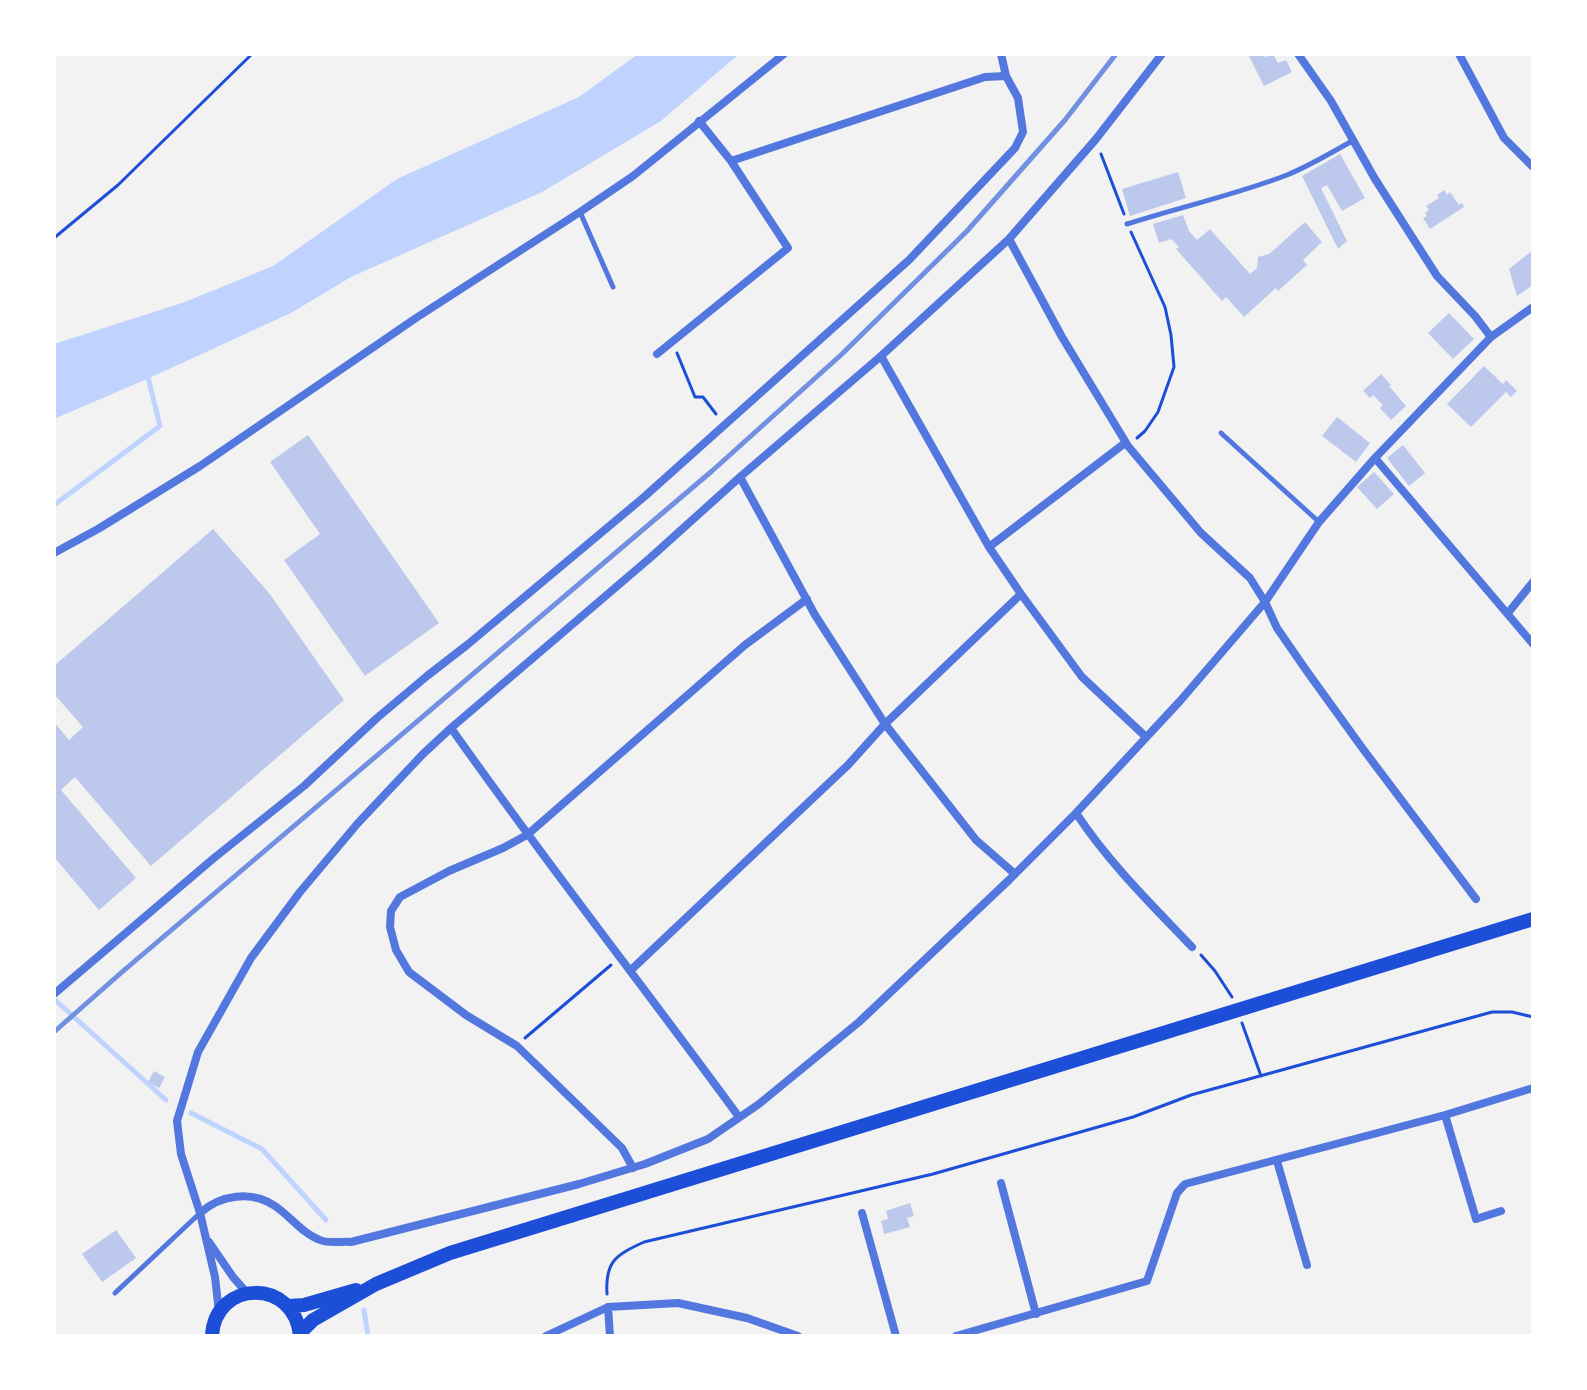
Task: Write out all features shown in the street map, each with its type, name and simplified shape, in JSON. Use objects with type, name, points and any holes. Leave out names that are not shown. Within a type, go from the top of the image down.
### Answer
[{"type":"main road","points":[[288,1306],[304,1305],[376,1284],[450,1253],[1533,919]]},
{"type":"main road","points":[[300,1334],[313,1320],[376,1284]]},
{"type":"main road","points":[[212,1336],[215,1321],[226,1304],[247,1293],[270,1295],[288,1306],[298,1323],[300,1334]]},
{"type":"street","points":[[54,553],[186,475],[416,318],[633,176],[784,54]]},
{"type":"street","points":[[54,994],[304,786],[377,718],[644,497],[909,260],[1015,148],[1023,132],[1018,98],[1006,76],[1001,54]]},
{"type":"street","points":[[219,1313],[215,1277],[200,1213],[181,1154],[177,1121],[198,1052],[251,958],[300,892],[358,823],[451,728],[881,356],[1009,239],[1096,139],[1162,54]]},
{"type":"street","points":[[1298,54],[1331,101],[1352,141],[1437,276],[1491,337]]},
{"type":"street","points":[[1459,54],[1504,138],[1533,167]]},
{"type":"street","points":[[731,161],[985,77],[1006,76]]},
{"type":"street","points":[[657,354],[788,248],[731,161],[699,121]]},
{"type":"street","points":[[1009,239],[1126,445],[1201,533],[1250,578],[1277,628],[1341,719],[1476,899]]},
{"type":"street","points":[[200,1213],[211,1203],[224,1198],[237,1196],[263,1200],[321,1241],[351,1242],[579,1184],[633,1168],[708,1139],[759,1104],[859,1022],[1076,813],[1180,701],[1265,602],[1319,522],[1375,458],[1491,337],[1531,313]]},
{"type":"street","points":[[881,356],[989,547],[1021,594],[1082,677],[1146,737]]},
{"type":"street","points":[[989,547],[1126,445]]},
{"type":"street","points":[[1375,458],[1533,644]]},
{"type":"street","points":[[740,477],[815,615],[885,724],[976,840],[1015,874]]},
{"type":"street","points":[[1508,613],[1533,582]]},
{"type":"street","points":[[631,970],[848,765],[885,724],[1021,594]]},
{"type":"street","points":[[633,1168],[622,1148],[517,1046],[466,1015],[409,972],[396,950],[390,927],[391,911],[400,897],[527,835],[745,645],[807,599]]},
{"type":"street","points":[[451,728],[527,835],[739,1117]]},
{"type":"street","points":[[1076,813],[1092,839],[1192,947]]},
{"type":"street","points":[[956,1336],[1147,1281],[1177,1193],[1185,1184],[1445,1115],[1533,1088]]},
{"type":"street","points":[[1445,1115],[1476,1219],[1501,1211]]},
{"type":"street","points":[[1277,1161],[1307,1265]]},
{"type":"street","points":[[1001,1183],[1036,1314]]},
{"type":"street","points":[[862,1213],[896,1336]]},
{"type":"street","points":[[204,1235],[247,1293]]},
{"type":"street","points":[[546,1336],[608,1307],[678,1303],[747,1318],[798,1336]]},
{"type":"street","points":[[608,1307],[610,1336]]},
{"type":"lane","points":[[1127,224],[1289,174],[1352,141]]},
{"type":"lane","points":[[580,212],[613,287]]},
{"type":"lane","points":[[1221,433],[1319,522]]},
{"type":"lane","points":[[115,1293],[200,1213]]},
{"type":"path","points":[[54,238],[118,185],[252,54]]},
{"type":"path","points":[[1096,139],[1127,224],[1165,307],[1171,335],[1174,367],[1158,412],[1145,431],[1126,445]]},
{"type":"path","points":[[673,342],[695,397],[703,397],[724,425]]},
{"type":"path","points":[[1192,947],[1215,971],[1230,993]]},
{"type":"path","points":[[517,1046],[621,957]]},
{"type":"path","points":[[608,1307],[607,1283],[613,1260],[644,1242],[922,1177],[1133,1117],[1191,1095],[1492,1012],[1512,1012],[1533,1017]]},
{"type":"path","points":[[1248,1039],[1261,1076]]},
{"type":"water","points":[[638,54],[739,54],[661,121],[542,192],[351,277],[291,313],[54,419],[54,344],[185,302],[273,266],[397,179],[579,97]]},
{"type":"building","points":[[1248,54],[1263,54],[1265,57],[1273,54],[1278,63],[1286,60],[1292,72],[1264,86]]},
{"type":"building","points":[[1340,154],[1365,198],[1342,211],[1327,185],[1321,188],[1347,241],[1338,249],[1302,176]]},
{"type":"building","points":[[1178,172],[1186,198],[1130,216],[1122,189]]},
{"type":"building","points":[[1444,190],[1464,207],[1430,229],[1423,218],[1429,210],[1426,206],[1439,198],[1437,195]]},
{"type":"building","points":[[1183,215],[1189,231],[1197,240],[1210,229],[1250,274],[1257,268],[1258,257],[1269,254],[1305,222],[1322,242],[1303,260],[1307,265],[1244,317],[1226,297],[1222,301],[1176,249],[1179,247],[1171,239],[1159,243],[1153,224]]},
{"type":"building","points":[[1533,250],[1533,285],[1517,296],[1509,269]]},
{"type":"building","points":[[1449,313],[1474,339],[1453,359],[1428,333]]},
{"type":"building","points":[[1484,366],[1503,384],[1506,380],[1517,391],[1511,397],[1506,392],[1471,427],[1447,404]]},
{"type":"building","points":[[1381,374],[1406,406],[1391,420],[1380,408],[1383,405],[1373,395],[1370,398],[1363,391]]},
{"type":"building","points":[[1337,417],[1370,443],[1356,462],[1322,436]]},
{"type":"building","points":[[308,435],[439,623],[365,676],[284,560],[320,534],[270,462]]},
{"type":"building","points":[[1403,445],[1425,473],[1409,486],[1387,458]]},
{"type":"building","points":[[1374,472],[1394,494],[1377,509],[1357,487]]},
{"type":"building","points":[[213,529],[269,593],[344,700],[151,866],[75,777],[61,790],[136,878],[99,910],[54,857],[54,722],[69,740],[83,727],[54,694],[54,666]]},
{"type":"building","points":[[154,1071],[165,1077],[159,1088],[148,1082]]},
{"type":"building","points":[[910,1203],[914,1216],[907,1218],[910,1227],[884,1234],[881,1221],[888,1219],[886,1211]]},
{"type":"building","points":[[116,1230],[136,1258],[102,1282],[82,1254]]},
{"type":"waterway","points":[[54,505],[160,426],[147,373]]},
{"type":"waterway","points":[[54,999],[166,1100]]},
{"type":"waterway","points":[[191,1113],[262,1149],[326,1220]]},
{"type":"waterway","points":[[364,1310],[368,1336]]},
{"type":"railway","points":[[54,1032],[712,471],[842,354],[967,231],[1065,120],[1116,54]]}]
